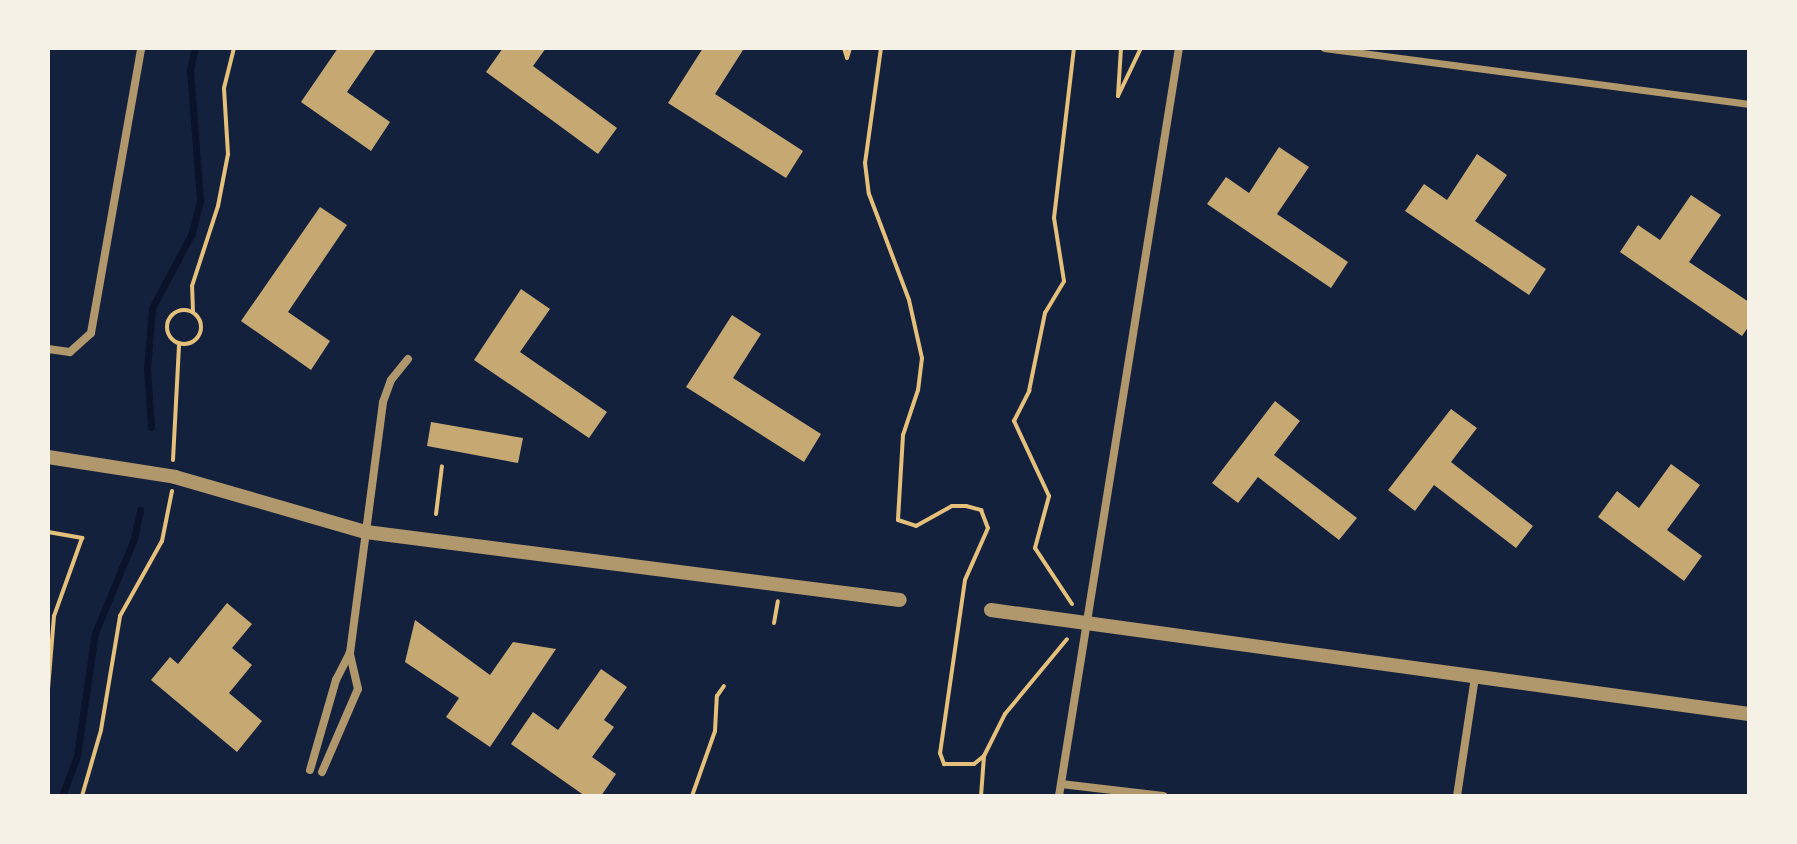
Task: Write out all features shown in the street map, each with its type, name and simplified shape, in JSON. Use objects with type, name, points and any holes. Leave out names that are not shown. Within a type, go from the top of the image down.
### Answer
[{"type":"street","points":[[48,349],[70,352],[91,333],[141,48]]},
{"type":"street","points":[[1059,796],[1084,621],[1179,48]]},
{"type":"street","points":[[1324,48],[1749,104]]},
{"type":"street","points":[[310,770],[336,680],[350,653],[383,402],[391,380],[408,359]]},
{"type":"street","points":[[48,457],[175,477],[366,532],[900,600]]},
{"type":"street","points":[[991,610],[1749,714]]},
{"type":"street","points":[[322,772],[358,689],[350,653]]},
{"type":"street","points":[[1457,796],[1475,677]]},
{"type":"street","points":[[1061,784],[1163,796]]},
{"type":"path","points":[[193,312],[180,309],[169,318],[167,333],[179,344],[187,344],[200,334],[202,326],[193,312],[192,286],[218,206],[228,154],[224,88],[234,48]]},
{"type":"path","points":[[881,48],[867,129],[867,179],[882,238],[909,300],[922,358],[918,390],[903,435],[898,520],[916,526],[952,506],[981,510],[986,520],[985,543],[965,580],[940,753],[944,764],[957,767],[984,756]]},
{"type":"path","points":[[1035,548],[1049,496],[1014,421],[1029,391],[1045,313],[1064,281],[1054,218],[1074,48]]},
{"type":"path","points":[[1121,48],[1118,96],[1141,48]]},
{"type":"path","points":[[176,443],[179,344]]},
{"type":"path","points":[[436,514],[442,466]]},
{"type":"path","points":[[82,796],[101,730],[120,616],[162,541],[175,477]]},
{"type":"path","points":[[48,532],[82,538],[51,615],[48,689]]},
{"type":"path","points":[[774,623],[780,587]]},
{"type":"path","points":[[981,796],[984,756],[1005,714],[1030,683]]},
{"type":"path","points":[[692,796],[715,731],[717,696],[724,686]]},
{"type":"building","points":[[338,48],[377,48],[347,92],[390,122],[371,151],[301,102]]},
{"type":"building","points":[[503,48],[546,48],[533,66],[617,128],[598,154],[486,72]]},
{"type":"building","points":[[703,48],[743,50],[715,94],[803,151],[786,178],[668,103]]},
{"type":"building","points":[[1279,147],[1309,167],[1277,214],[1348,262],[1331,288],[1207,204],[1226,177],[1249,193]]},
{"type":"building","points":[[1477,154],[1507,175],[1475,221],[1546,269],[1529,295],[1405,211],[1424,184],[1447,200]]},
{"type":"building","points":[[1691,195],[1721,215],[1689,262],[1749,302],[1749,326],[1742,336],[1620,252],[1638,225],[1660,240]]},
{"type":"building","points":[[320,207],[347,225],[288,312],[330,341],[311,370],[241,321]]},
{"type":"building","points":[[521,289],[550,309],[520,352],[607,412],[589,438],[474,360]]},
{"type":"building","points":[[732,315],[761,334],[733,378],[821,434],[804,462],[686,387]]},
{"type":"building","points":[[1275,401],[1300,421],[1274,455],[1357,518],[1339,540],[1258,477],[1238,503],[1212,483]]},
{"type":"building","points":[[1451,409],[1477,428],[1451,462],[1533,526],[1516,548],[1434,485],[1415,511],[1388,490]]},
{"type":"building","points":[[431,422],[523,438],[518,463],[427,446]]},
{"type":"building","points":[[1671,464],[1700,485],[1667,530],[1702,556],[1684,581],[1598,517],[1617,491],[1639,508]]},
{"type":"building","points":[[227,603],[252,624],[232,648],[252,665],[229,693],[262,721],[237,752],[151,680],[170,657],[178,664]]},
{"type":"building","points":[[415,620],[490,675],[513,642],[556,649],[490,747],[446,717],[459,698],[405,662]]},
{"type":"building","points":[[601,669],[627,687],[604,720],[614,727],[592,757],[616,774],[601,796],[585,796],[511,744],[533,712],[558,730]]},
{"type":"waterway","points":[[151,427],[147,369],[152,308],[192,233],[200,200],[190,69],[195,48]]},
{"type":"waterway","points":[[62,796],[77,756],[95,633],[134,539],[140,510]]}]
